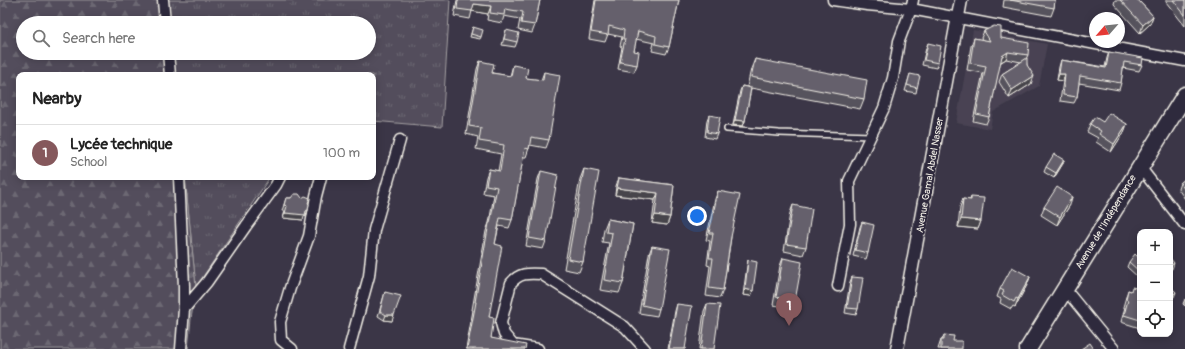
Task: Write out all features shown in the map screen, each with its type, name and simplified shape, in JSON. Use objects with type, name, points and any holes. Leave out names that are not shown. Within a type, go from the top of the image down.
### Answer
[{"type":"main road","name":"Avenue de l'Indépendance","points":[[1028,349],[1185,95]]},
{"type":"street","points":[[163,0],[164,16]]},
{"type":"street","points":[[833,0],[867,5],[912,5],[958,19],[1185,61]]},
{"type":"street","name":"Avenue Gamal Abdel Nasser","points":[[897,349],[961,0]]},
{"type":"street","points":[[838,286],[850,224],[849,181],[884,108],[893,78],[899,41],[912,5]]},
{"type":"street","points":[[169,60],[170,72]]},
{"type":"street","points":[[349,349],[369,276],[374,230],[400,140]]},
{"type":"street","points":[[1140,167],[1185,225]]},
{"type":"street","points":[[179,180],[184,286],[181,349]]},
{"type":"street","points":[[184,309],[207,282],[278,180]]},
{"type":"street","points":[[292,349],[281,340],[280,322],[308,236],[320,180]]},
{"type":"street","points":[[538,349],[513,345],[504,334],[500,323],[511,283],[515,278],[526,273],[541,274],[625,327],[645,349]]},
{"type":"street","points":[[1065,289],[1114,349]]},
{"type":"lane","points":[[727,129],[779,133],[871,136]]},
{"type":"shaded area","points":[[973,30],[1047,44],[1039,86],[993,112],[990,129],[956,123]]},
{"type":"green space","points":[[0,0],[167,0],[169,16],[16,16],[16,60],[174,60],[175,72],[16,72],[16,180],[185,180],[196,287],[188,349],[0,349]]},
{"type":"green space","points":[[167,0],[450,0],[442,127],[376,121],[376,72],[175,72],[174,60],[376,60],[376,16],[169,16]]},
{"type":"green space","points":[[185,180],[268,180],[196,287]]},
{"type":"building","points":[[458,0],[540,0],[535,25],[521,23],[523,12],[505,9],[504,15],[490,13],[491,6],[474,4],[472,11],[457,9]]},
{"type":"building","points":[[596,0],[679,0],[669,47],[655,44],[656,36],[638,31],[634,51],[639,52],[637,65],[620,62],[625,39],[623,39],[624,30],[609,26],[608,35],[591,32]]},
{"type":"building","points":[[1010,0],[1055,0],[1054,8]]},
{"type":"building","points":[[1120,0],[1138,0],[1153,16],[1143,25]]},
{"type":"building","points":[[1173,0],[1185,0],[1185,15]]},
{"type":"building","points":[[994,26],[1001,27],[1001,38],[1029,43],[1028,55],[1008,52],[1002,56],[989,117],[976,114],[986,66],[970,63],[974,38],[990,41],[984,31]]},
{"type":"building","points":[[473,27],[483,30],[481,37],[471,34]]},
{"type":"building","points":[[506,30],[519,33],[517,42],[504,39]]},
{"type":"building","points":[[928,43],[941,46],[938,63],[924,60]]},
{"type":"building","points":[[1109,52],[1143,58],[1142,65],[1124,62],[1121,83],[1080,76],[1077,97],[1063,95],[1065,74],[1059,74],[1061,60],[1106,68]]},
{"type":"building","points":[[1027,58],[1027,65],[1034,76],[1012,90],[1002,74]]},
{"type":"building","points":[[755,59],[867,80],[864,99],[751,77]]},
{"type":"building","points":[[480,61],[494,64],[492,73],[511,76],[513,65],[528,68],[526,78],[543,80],[544,72],[560,75],[549,140],[531,137],[529,149],[525,148],[512,220],[500,218],[495,244],[502,246],[489,317],[494,318],[491,338],[526,345],[525,349],[467,349],[489,223],[497,187],[486,185],[489,169],[500,171],[504,145],[479,141],[481,128],[469,126]]},
{"type":"building","points":[[910,74],[920,76],[917,88],[907,85]]},
{"type":"building","points":[[742,86],[751,88],[745,121],[735,120]]},
{"type":"building","points":[[1109,113],[1127,124],[1114,144],[1099,134],[1101,131],[1090,124],[1095,117],[1103,122]]},
{"type":"building","points":[[709,115],[720,117],[717,134],[707,132]]},
{"type":"building","points":[[1054,154],[1064,160],[1056,173],[1046,167]]},
{"type":"building","points":[[584,169],[599,172],[583,262],[568,259]]},
{"type":"building","points":[[541,171],[558,175],[546,241],[529,238]]},
{"type":"building","points":[[619,178],[674,185],[670,217],[655,215],[658,193],[617,188]]},
{"type":"building","points":[[1185,179],[1185,190],[1180,183]]},
{"type":"building","points":[[1057,187],[1072,197],[1060,217],[1044,207]]},
{"type":"building","points":[[718,191],[740,195],[731,237],[723,290],[709,288],[713,258],[709,258],[713,233],[709,233]]},
{"type":"building","points":[[294,194],[299,194],[302,198],[305,196],[310,198],[308,210],[306,211],[305,215],[285,213],[287,206],[284,205],[286,198],[291,198]]},
{"type":"building","points":[[971,197],[984,198],[981,221],[961,219],[963,199],[971,200]]},
{"type":"building","points":[[793,205],[812,209],[806,247],[786,244]]},
{"type":"building","points":[[608,219],[633,224],[623,283],[604,280],[612,233],[606,232]]},
{"type":"building","points":[[862,222],[874,225],[868,253],[855,250]]},
{"type":"building","points":[[652,246],[670,249],[659,309],[642,305]]},
{"type":"building","points":[[1135,254],[1137,256],[1137,269],[1129,262]]},
{"type":"building","points":[[783,258],[802,262],[795,301],[776,297]]},
{"type":"building","points":[[748,260],[757,262],[753,291],[745,289]]},
{"type":"building","points":[[1012,267],[1030,277],[1018,299],[1016,298],[1014,302],[1002,295],[1004,291],[1000,289]]},
{"type":"building","points":[[852,277],[863,278],[858,309],[847,308]]},
{"type":"building","points":[[1132,287],[1137,288],[1137,319],[1124,315],[1128,300],[1126,299],[1128,290],[1131,291]]},
{"type":"building","points":[[385,292],[401,296],[394,315],[386,315],[380,311]]},
{"type":"building","points":[[677,304],[692,306],[685,349],[669,349]]},
{"type":"building","points":[[707,304],[720,305],[714,349],[701,349]]},
{"type":"building","points":[[944,335],[954,336],[953,341],[962,341],[962,349],[941,349],[941,340],[944,340]]},
{"type":"building","points":[[1090,343],[1094,349],[1081,349]]},
{"type":"place","name":"Lycée technique","points":[[789,326]]}]
